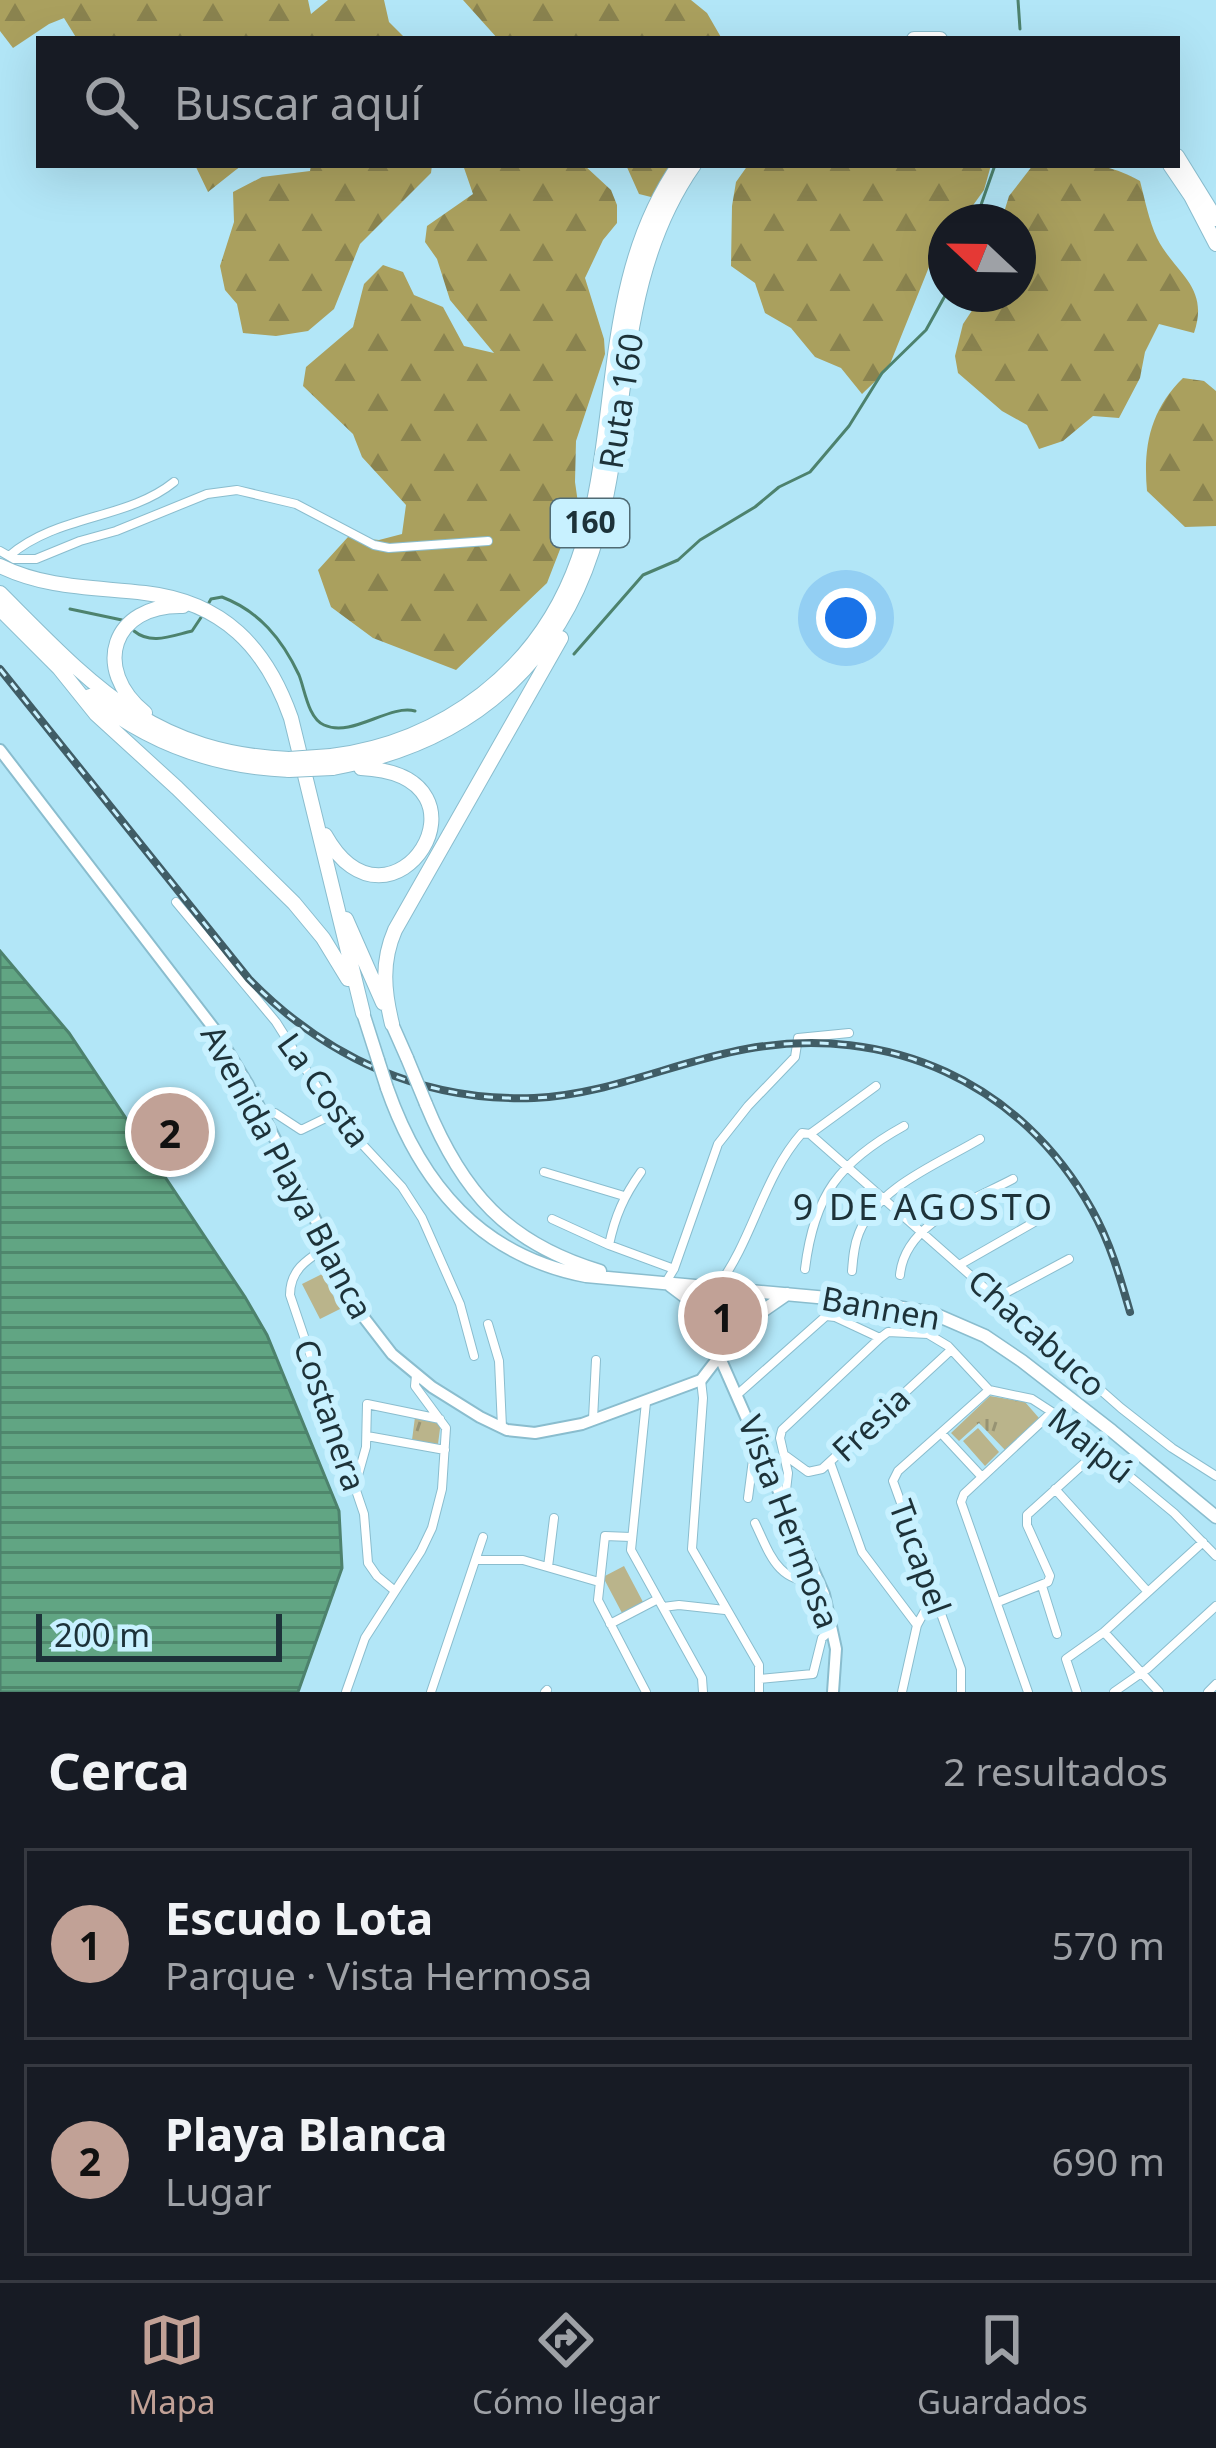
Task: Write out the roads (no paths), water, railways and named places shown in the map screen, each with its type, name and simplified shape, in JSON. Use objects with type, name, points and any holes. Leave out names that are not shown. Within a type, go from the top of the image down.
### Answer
[{"type":"highway","points":[[1180,161],[1216,219]]},
{"type":"highway","name":"Ruta 160","points":[[331,762],[398,740],[474,700],[522,658],[560,604],[591,518],[632,262],[652,212],[677,168]]},
{"type":"highway","name":"Ruta 160","points":[[0,609],[107,709],[166,744],[228,763],[331,762],[404,750],[451,729],[518,677],[568,613],[581,586],[603,518],[643,270],[662,218],[692,168]]},
{"type":"highway","points":[[1172,168],[1216,244]]},
{"type":"highway","points":[[3,558],[53,585],[185,601],[244,636],[273,674],[291,718],[363,1012]]},
{"type":"highway","points":[[392,1024],[384,976],[391,940],[562,637],[581,586]]},
{"type":"highway","name":"Ruta 160","points":[[0,593],[101,692],[132,714],[178,737],[289,765]]},
{"type":"highway","points":[[178,737],[125,694],[116,673],[116,647],[130,622],[150,609],[204,610]]},
{"type":"highway","points":[[55,663],[96,713],[304,914],[331,950],[363,1012]]},
{"type":"highway","points":[[315,816],[342,860],[369,874],[406,866],[428,840],[428,804],[409,779],[382,769],[331,762]]},
{"type":"highway","points":[[332,883],[392,1024]]},
{"type":"main road","points":[[363,1012],[408,1141],[440,1191],[473,1224],[509,1249],[586,1276],[624,1278]]},
{"type":"main road","points":[[392,1024],[445,1148],[461,1175],[499,1219],[546,1251],[624,1278]]},
{"type":"main road","name":"Bannen","points":[[624,1278],[919,1310],[972,1328],[1022,1361],[1216,1516]]},
{"type":"main road","points":[[666,1282],[706,1315]]},
{"type":"main road","points":[[742,1324],[787,1294]]},
{"type":"street","points":[[3,558],[47,531],[149,497],[174,482]]},
{"type":"street","points":[[3,558],[36,559],[227,490],[296,504],[340,529],[389,548],[488,541]]},
{"type":"street","name":"Avenida Playa Blanca","points":[[0,750],[207,1019],[238,1067],[373,1332],[416,1375],[502,1429]]},
{"type":"street","name":"La Costa","points":[[176,902],[276,1022],[334,1114],[395,1178],[422,1218],[460,1304],[474,1356]]},
{"type":"street","points":[[666,1282],[718,1144],[728,1130],[795,1057],[798,1038],[849,1033]]},
{"type":"street","points":[[706,1315],[779,1164],[800,1134],[811,1134],[876,1087]]},
{"type":"street","points":[[264,1115],[275,1113],[301,1130],[334,1114]]},
{"type":"street","points":[[805,1269],[811,1227],[830,1185],[871,1145],[904,1126]]},
{"type":"street","name":"Chacabuco","points":[[811,1134],[1121,1408],[1216,1476]]},
{"type":"street","points":[[852,1271],[861,1226],[884,1196],[980,1139]]},
{"type":"street","points":[[544,1172],[624,1196]]},
{"type":"street","points":[[609,1245],[615,1216],[641,1172]]},
{"type":"street","points":[[900,1275],[904,1253],[922,1230],[1013,1179]]},
{"type":"street","points":[[552,1220],[674,1269]]},
{"type":"street","points":[[961,1264],[1038,1220]]},
{"type":"street","name":"Costanera","points":[[328,1246],[296,1271],[290,1295],[365,1522],[368,1563],[395,1591]]},
{"type":"street","points":[[998,1297],[1070,1259]]},
{"type":"street","points":[[488,1324],[501,1374],[502,1429],[535,1432],[593,1420],[701,1380],[742,1324],[746,1289]]},
{"type":"street","points":[[706,1315],[717,1299],[732,1300],[742,1306],[742,1324]]},
{"type":"street","points":[[706,1315],[721,1333],[742,1324]]},
{"type":"street","name":"Vista Hermosa","points":[[706,1315],[819,1582],[834,1629],[833,1692]]},
{"type":"street","points":[[738,1394],[826,1316],[880,1337]]},
{"type":"street","points":[[784,1501],[788,1473],[782,1430],[888,1332],[925,1333],[951,1350],[988,1390]]},
{"type":"street","name":"Fresia","points":[[786,1456],[808,1472],[818,1471],[951,1350]]},
{"type":"street","points":[[593,1420],[596,1360]]},
{"type":"street","points":[[346,1692],[362,1644],[432,1528],[442,1489],[446,1428],[415,1386],[416,1375]]},
{"type":"street","points":[[701,1380],[704,1398],[692,1549],[759,1666],[759,1692]]},
{"type":"street","name":"Maipú","points":[[988,1390],[1032,1399],[1052,1412],[1184,1522],[1216,1556]]},
{"type":"street","name":"Tucapel","points":[[961,1692],[961,1669],[893,1480],[988,1390]]},
{"type":"street","points":[[646,1402],[632,1553],[702,1678],[703,1692]]},
{"type":"street","points":[[354,1488],[367,1436],[367,1404],[441,1420]]},
{"type":"street","points":[[1028,1692],[961,1502],[1052,1412]]},
{"type":"street","points":[[940,1433],[982,1477]]},
{"type":"street","points":[[367,1436],[445,1450]]},
{"type":"street","points":[[748,1498],[759,1442]]},
{"type":"street","points":[[998,1602],[1048,1582],[1050,1576],[1026,1517],[1099,1450]]},
{"type":"street","points":[[830,1462],[862,1552],[917,1625]]},
{"type":"street","points":[[1055,1489],[1148,1592]]},
{"type":"street","points":[[548,1567],[554,1518]]},
{"type":"street","points":[[755,1523],[778,1569],[807,1582],[819,1582]]},
{"type":"street","points":[[631,1537],[605,1536],[598,1600],[646,1692]]},
{"type":"street","points":[[431,1692],[483,1537]]},
{"type":"street","points":[[1077,1692],[1066,1659],[1104,1632],[1203,1542]]},
{"type":"street","points":[[477,1561],[514,1559],[599,1582]]},
{"type":"street","points":[[1042,1586],[1058,1634]]},
{"type":"street","points":[[902,1692],[917,1625],[934,1595]]},
{"type":"street","points":[[610,1624],[660,1603],[726,1611]]},
{"type":"street","points":[[1114,1692],[1216,1606]]},
{"type":"street","points":[[760,1679],[811,1675],[823,1636],[834,1629]]},
{"type":"street","points":[[1104,1632],[1159,1692]]},
{"type":"street","points":[[1208,1692],[1216,1684]]},
{"type":"waterway","points":[[1018,0],[1020,29]]},
{"type":"waterway","points":[[981,204],[994,168]]},
{"type":"waterway","points":[[574,654],[643,575],[678,560],[779,487],[810,472],[849,426],[882,373],[926,330],[936,312]]},
{"type":"waterway","points":[[206,608],[211,599],[222,597],[268,628],[299,675],[314,716],[324,725],[346,727],[394,712],[415,711]]},
{"type":"waterway","points":[[70,609],[122,620]]},
{"type":"waterway","points":[[134,631],[147,638],[169,637],[192,631],[202,616]]},
{"type":"railway","points":[[0,669],[249,979],[310,1031],[344,1052],[415,1083],[453,1092],[534,1098],[614,1085],[746,1049],[799,1043],[850,1045],[899,1055],[946,1072],[989,1096],[1028,1127],[1063,1165],[1104,1235],[1130,1312]]},
{"type":"place","name":"Playa Blanca","points":[[170,1132]]},
{"type":"place","name":"Escudo Lota","points":[[723,1316]]},
{"type":"district","name":"9 DE AGOSTO","points":[[924,1207]]}]
